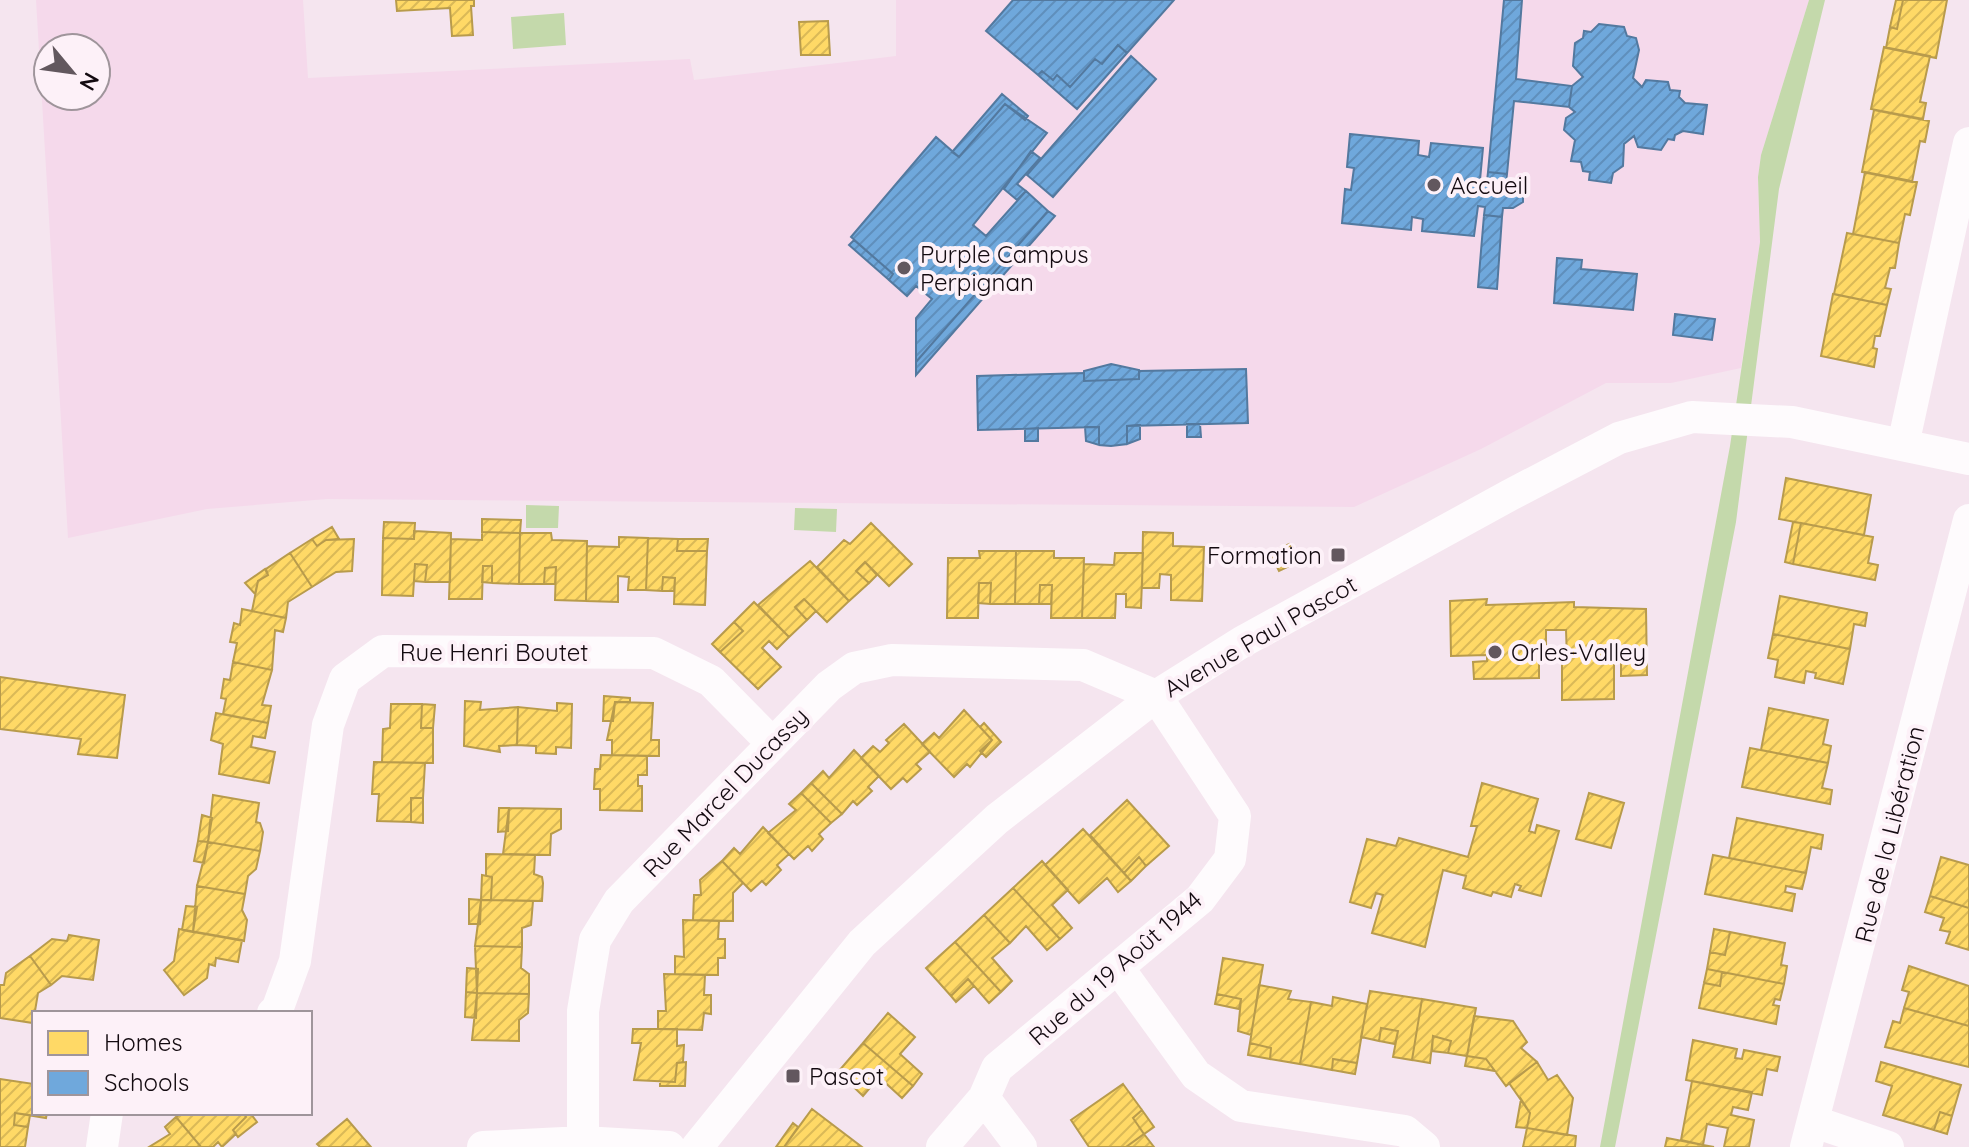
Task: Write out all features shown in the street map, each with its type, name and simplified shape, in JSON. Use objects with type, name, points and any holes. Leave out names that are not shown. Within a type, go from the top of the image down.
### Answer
[{"type":"street","points":[[1903,445],[1958,254],[1969,143]]},
{"type":"street","name":"Avenue Paul Pascot","points":[[697,1147],[862,943],[997,819],[1156,696],[1242,642],[1619,438],[1692,417],[1792,422],[1969,459]]},
{"type":"street","name":"Rue de la Libération","points":[[1810,1134],[1969,520]]},
{"type":"street","name":"Rue Henri Boutet","points":[[276,1011],[295,961],[328,725],[345,679],[383,651],[654,653],[711,681],[772,743]]},
{"type":"street","name":"Rue Marcel Ducassy","points":[[583,1142],[583,1011],[595,940],[619,901],[829,686],[854,668],[892,660],[1083,665],[1156,696]]},
{"type":"street","name":"Rue du 19 Août 1944","points":[[942,1147],[984,1098],[997,1068],[1200,899],[1230,859],[1235,816],[1156,696]]},
{"type":"street","points":[[1119,969],[1196,1075],[1241,1106],[1405,1131],[1424,1147]]},
{"type":"street","points":[[984,1098],[1021,1147]]},
{"type":"street","points":[[102,1147],[107,1115]]},
{"type":"street","points":[[1810,1134],[1888,1147]]},
{"type":"street","points":[[483,1147],[583,1142],[669,1147]]},
{"type":"shaded area","name":"Purple Campus Perpignan","points":[[36,0],[303,0],[308,78],[690,59],[694,80],[896,56],[896,0],[1809,0],[1761,155],[1758,177],[1760,242],[1741,368],[1671,383],[1606,383],[1481,449],[1354,507],[327,499],[207,509],[68,538],[43,112],[112,112],[112,32],[38,32]]},
{"type":"shaded area","points":[[1809,0],[1825,0],[1779,189],[1736,522],[1615,1147],[1600,1147],[1730,446],[1760,242],[1758,177],[1761,155]]},
{"type":"shaded area","points":[[564,13],[566,45],[513,49],[511,17]]},
{"type":"shaded area","points":[[526,505],[559,506],[558,528],[526,528]]},
{"type":"shaded area","points":[[795,508],[837,509],[836,532],[794,530]]},
{"type":"building: Homes","points":[[396,0],[474,0],[474,6],[471,6],[473,35],[452,36],[450,8],[397,11]]},
{"type":"building: Homes","points":[[1896,0],[1903,0],[1897,29],[1890,27]]},
{"type":"building: Homes","points":[[1903,0],[1947,0],[1936,58],[1886,48],[1890,27],[1897,29]]},
{"type":"building: Homes","points":[[828,21],[830,55],[801,55],[799,22]]},
{"type":"building: Homes","points":[[1884,47],[1930,56],[1920,102],[1926,103],[1923,119],[1871,109]]},
{"type":"building: Homes","points":[[1874,110],[1929,121],[1925,142],[1920,141],[1912,182],[1862,172]]},
{"type":"building: Homes","points":[[1865,172],[1917,182],[1910,215],[1905,214],[1899,243],[1853,234]]},
{"type":"building: Homes","points":[[1847,233],[1899,243],[1895,268],[1890,268],[1885,288],[1891,289],[1887,305],[1834,294]]},
{"type":"building: Homes","points":[[1833,294],[1887,305],[1880,336],[1875,336],[1873,348],[1877,349],[1874,367],[1821,356]]},
{"type":"building: Homes","points":[[1786,478],[1871,495],[1864,535],[1779,519]]},
{"type":"building: Homes","points":[[482,519],[521,520],[520,533],[482,532]]},
{"type":"building: Homes","points":[[384,522],[415,523],[414,539],[383,538]]},
{"type":"building: Homes","points":[[1793,522],[1801,523],[1793,564],[1785,562]]},
{"type":"building: Homes","points":[[871,523],[912,564],[889,586],[865,562],[856,571],[869,583],[849,601],[817,567],[844,540],[850,544]]},
{"type":"building: Homes","points":[[1801,523],[1873,537],[1868,563],[1878,565],[1875,580],[1793,564]]},
{"type":"building: Homes","points":[[332,527],[339,539],[326,540],[317,546],[312,539]]},
{"type":"building: Homes","points":[[414,531],[451,533],[450,582],[425,582],[427,565],[415,564],[413,596],[382,595],[383,538],[414,539]]},
{"type":"building: Homes","points":[[482,532],[520,533],[519,584],[492,583],[492,566],[483,566],[482,599],[449,599],[451,539],[482,540]]},
{"type":"building: Homes","points":[[1143,532],[1173,533],[1173,546],[1204,547],[1202,601],[1171,600],[1171,575],[1160,574],[1159,588],[1142,588]]},
{"type":"building: Homes","points":[[520,533],[551,533],[552,540],[587,541],[586,601],[555,600],[556,567],[545,568],[544,584],[519,584]]},
{"type":"building: Homes","points":[[619,537],[648,538],[646,590],[628,590],[629,577],[618,576],[618,602],[586,601],[587,546],[619,547]]},
{"type":"building: Homes","points":[[648,538],[678,539],[677,551],[707,551],[705,605],[674,604],[675,578],[663,577],[662,591],[646,590]]},
{"type":"building: Homes","points":[[312,539],[317,546],[326,540],[354,539],[352,571],[336,572],[312,587],[290,553]]},
{"type":"building: Homes","points":[[678,539],[708,539],[707,551],[677,551]]},
{"type":"building: Homes","points":[[1289,544],[1298,562],[1279,571],[1270,553]]},
{"type":"building: Homes","points":[[979,551],[1016,551],[1015,604],[990,604],[991,583],[979,583],[978,618],[947,618],[948,558],[980,558]]},
{"type":"building: Homes","points":[[1016,551],[1054,551],[1054,558],[1084,558],[1082,618],[1051,618],[1052,585],[1040,585],[1039,604],[1015,604]]},
{"type":"building: Homes","points":[[290,553],[312,587],[288,602],[286,618],[252,611],[258,581],[268,575],[266,569]]},
{"type":"building: Homes","points":[[1115,553],[1143,553],[1141,608],[1126,607],[1126,594],[1116,594],[1115,618],[1082,618],[1084,564],[1114,565]]},
{"type":"building: Homes","points":[[810,561],[849,601],[827,622],[804,599],[795,607],[807,620],[789,637],[758,605]]},
{"type":"building: Homes","points":[[865,562],[877,575],[869,583],[856,571]]},
{"type":"building: Homes","points":[[415,564],[427,565],[425,582],[414,581]]},
{"type":"building: Homes","points":[[483,566],[492,566],[492,583],[482,582]]},
{"type":"building: Homes","points":[[556,567],[555,584],[544,584],[545,568]]},
{"type":"building: Homes","points":[[265,569],[268,575],[258,581],[255,594],[245,583]]},
{"type":"building: Homes","points":[[663,577],[675,578],[674,591],[662,591]]},
{"type":"building: Homes","points":[[979,583],[991,583],[990,604],[978,603]]},
{"type":"building: Homes","points":[[1040,585],[1052,585],[1051,604],[1039,604]]},
{"type":"building: Homes","points":[[1780,596],[1867,613],[1865,626],[1854,624],[1850,649],[1773,634]]},
{"type":"building: Homes","points":[[804,599],[816,611],[807,620],[795,607]]},
{"type":"building: Homes","name":"Orles-Valley","points":[[1487,599],[1486,605],[1574,602],[1574,607],[1646,609],[1647,675],[1621,676],[1621,660],[1614,660],[1614,699],[1562,700],[1562,659],[1567,659],[1566,630],[1546,630],[1546,649],[1539,649],[1539,678],[1474,679],[1473,662],[1487,661],[1487,655],[1451,656],[1450,601]]},
{"type":"building: Homes","points":[[754,602],[789,637],[777,649],[769,641],[762,648],[781,667],[758,689],[720,652],[743,631],[734,622]]},
{"type":"building: Homes","points":[[242,609],[286,618],[283,632],[275,630],[272,670],[233,662],[237,643],[230,642],[234,623],[240,625]]},
{"type":"building: Homes","points":[[734,622],[743,631],[720,652],[712,644]]},
{"type":"building: Homes","points":[[1773,634],[1850,649],[1843,684],[1815,678],[1816,673],[1806,671],[1804,683],[1775,677],[1778,660],[1768,658]]},
{"type":"building: Homes","points":[[233,662],[272,670],[262,705],[271,706],[268,723],[223,714],[226,699],[221,698],[224,679],[230,680]]},
{"type":"building: Homes","points":[[0,677],[125,695],[117,758],[78,754],[81,739],[0,729]]},
{"type":"building: Homes","points":[[604,696],[630,698],[630,702],[615,702],[613,721],[603,721]]},
{"type":"building: Homes","points":[[465,701],[481,702],[480,710],[518,707],[517,745],[499,746],[500,752],[464,746]]},
{"type":"building: Homes","points":[[615,702],[653,703],[651,740],[659,740],[659,756],[612,755],[612,740],[607,740]]},
{"type":"building: Homes","points":[[557,703],[572,704],[571,748],[556,747],[556,754],[536,753],[536,746],[517,745],[518,707],[557,711]]},
{"type":"building: Homes","points":[[391,704],[422,704],[421,728],[433,728],[433,763],[382,762],[383,729],[390,728]]},
{"type":"building: Homes","points":[[422,704],[435,705],[433,728],[421,728]]},
{"type":"building: Homes","points":[[1769,708],[1828,720],[1823,744],[1831,746],[1828,763],[1761,750]]},
{"type":"building: Homes","points":[[964,710],[992,740],[970,767],[967,764],[954,777],[922,744],[934,733],[939,738]]},
{"type":"building: Homes","points":[[216,713],[268,723],[265,738],[253,736],[251,747],[275,752],[269,783],[219,774],[223,744],[211,740]]},
{"type":"building: Homes","points":[[984,723],[1001,742],[986,757],[980,751],[992,740],[980,727]]},
{"type":"building: Homes","points":[[904,724],[930,752],[916,764],[921,769],[907,782],[903,778],[891,789],[861,758],[873,746],[880,752],[889,743],[886,740]]},
{"type":"building: Homes","points":[[1750,748],[1828,763],[1822,788],[1832,790],[1830,804],[1742,787]]},
{"type":"building: Homes","points":[[854,750],[879,776],[868,787],[872,791],[857,805],[853,801],[842,814],[811,783],[823,771],[829,778]]},
{"type":"building: Homes","points":[[601,755],[647,756],[647,775],[638,775],[638,786],[642,786],[642,811],[600,810],[600,789],[594,789],[595,769],[600,769]]},
{"type":"building: Homes","points":[[374,762],[425,763],[423,798],[411,798],[411,822],[377,821],[379,794],[372,794]]},
{"type":"building: Homes","points":[[811,783],[842,814],[831,823],[801,793]]},
{"type":"building: Homes","points":[[1482,783],[1538,799],[1529,831],[1535,833],[1537,825],[1559,831],[1541,896],[1519,890],[1521,886],[1515,884],[1511,897],[1493,892],[1491,896],[1463,888],[1466,876],[1443,870],[1425,947],[1372,933],[1383,895],[1376,893],[1371,908],[1350,902],[1367,839],[1396,846],[1399,838],[1468,857],[1477,826],[1471,826]]},
{"type":"building: Homes","points":[[801,793],[831,823],[819,834],[823,839],[812,851],[808,846],[794,859],[768,833],[796,810],[789,804]]},
{"type":"building: Homes","points":[[1589,793],[1624,803],[1611,848],[1576,839]]},
{"type":"building: Homes","points":[[213,795],[259,803],[256,822],[260,823],[263,832],[260,851],[208,842]]},
{"type":"building: Homes","points":[[411,798],[423,798],[423,823],[411,822]]},
{"type":"building: Homes","points":[[1127,800],[1169,846],[1146,866],[1139,857],[1124,873],[1090,835]]},
{"type":"building: Homes","points":[[499,808],[509,808],[508,831],[498,832]]},
{"type":"building: Homes","points":[[509,808],[561,809],[561,829],[551,834],[550,855],[503,854]]},
{"type":"building: Homes","points":[[202,815],[212,818],[208,842],[198,841]]},
{"type":"building: Homes","points":[[1737,818],[1823,835],[1821,849],[1811,847],[1806,873],[1729,858]]},
{"type":"building: Homes","points":[[763,827],[789,854],[777,865],[781,870],[766,885],[762,881],[751,891],[722,861],[734,848],[740,854]]},
{"type":"building: Homes","points":[[1083,829],[1131,881],[1118,892],[1107,878],[1079,903],[1045,865]]},
{"type":"building: Homes","points":[[198,841],[208,842],[204,863],[194,861]]},
{"type":"building: Homes","points":[[208,842],[260,851],[256,869],[248,876],[245,894],[197,886]]},
{"type":"building: Homes","points":[[486,854],[535,855],[534,874],[542,877],[542,901],[491,900],[492,877],[486,876]]},
{"type":"building: Homes","points":[[1713,855],[1806,873],[1802,889],[1786,886],[1785,892],[1795,894],[1792,911],[1705,894]]},
{"type":"building: Homes","points":[[1139,857],[1146,866],[1131,881],[1124,873]]},
{"type":"building: Homes","points":[[1941,857],[1969,865],[1969,908],[1930,896]]},
{"type":"building: Homes","points":[[722,861],[743,883],[733,893],[733,921],[693,920],[694,895],[701,895],[700,880]]},
{"type":"building: Homes","points":[[1042,861],[1068,890],[1052,905],[1072,928],[1060,939],[1013,888]]},
{"type":"building: Homes","points":[[482,875],[492,877],[491,900],[481,900]]},
{"type":"building: Homes","points":[[197,886],[245,894],[242,910],[247,920],[244,941],[193,932]]},
{"type":"building: Homes","points":[[1013,888],[1060,939],[1047,950],[1026,926],[1010,943],[984,915]]},
{"type":"building: Homes","points":[[1930,896],[1969,908],[1969,950],[1946,943],[1950,932],[1940,930],[1944,918],[1925,912]]},
{"type":"building: Homes","points":[[469,899],[481,900],[480,924],[469,924]]},
{"type":"building: Homes","points":[[481,900],[533,901],[531,925],[522,928],[522,947],[475,946]]},
{"type":"building: Homes","points":[[186,906],[197,907],[193,932],[182,930]]},
{"type":"building: Homes","points":[[984,915],[1010,943],[992,958],[1012,981],[1001,992],[955,942]]},
{"type":"building: Homes","points":[[683,920],[719,921],[718,939],[725,939],[725,958],[718,958],[718,975],[675,974],[675,956],[684,957]]},
{"type":"building: Homes","points":[[179,929],[242,940],[238,962],[216,958],[215,966],[209,964],[207,978],[184,995],[164,970],[174,961]]},
{"type":"building: Homes","points":[[1714,929],[1730,932],[1725,955],[1710,952]]},
{"type":"building: Homes","points":[[1730,932],[1785,943],[1781,965],[1787,966],[1784,984],[1707,969],[1710,952],[1725,955]]},
{"type":"building: Homes","points":[[69,935],[99,940],[93,980],[62,976],[51,985],[30,956],[52,939],[67,941]]},
{"type":"building: Homes","points":[[955,942],[1001,992],[989,1003],[968,979],[951,996],[926,968]]},
{"type":"building: Homes","points":[[475,946],[522,947],[521,968],[529,974],[529,994],[477,993]]},
{"type":"building: Homes","points":[[30,956],[51,985],[38,993],[32,1023],[0,1018],[0,985],[4,985],[6,973]]},
{"type":"building: Homes","points":[[1223,958],[1263,965],[1251,1035],[1238,1031],[1241,999],[1217,994]]},
{"type":"building: Homes","points":[[1909,966],[1969,986],[1969,1026],[1904,1008],[1909,992],[1902,990]]},
{"type":"building: Homes","points":[[467,968],[478,969],[477,993],[466,992]]},
{"type":"building: Homes","points":[[1707,969],[1722,972],[1720,986],[1704,983]]},
{"type":"building: Homes","points":[[1722,972],[1784,984],[1780,1000],[1775,999],[1773,1005],[1779,1006],[1776,1024],[1699,1008],[1704,983],[1720,986]]},
{"type":"building: Homes","points":[[664,974],[705,975],[704,995],[711,995],[711,1014],[704,1013],[702,1030],[658,1029],[658,1011],[666,1011]]},
{"type":"building: Homes","points":[[968,979],[974,986],[956,1002],[951,996]]},
{"type":"building: Homes","points":[[1259,985],[1291,991],[1288,999],[1311,1002],[1300,1064],[1270,1059],[1271,1048],[1250,1043]]},
{"type":"building: Homes","points":[[1370,991],[1422,999],[1412,1060],[1393,1057],[1398,1031],[1381,1028],[1379,1041],[1361,1037]]},
{"type":"building: Homes","points":[[466,992],[477,993],[476,1018],[465,1017]]},
{"type":"building: Homes","points":[[477,993],[529,994],[528,1013],[519,1020],[519,1041],[472,1040]]},
{"type":"building: Homes","points":[[1217,994],[1241,999],[1239,1009],[1215,1004]]},
{"type":"building: Homes","points":[[1333,997],[1367,1004],[1357,1063],[1333,1059],[1332,1070],[1300,1064],[1311,1002],[1332,1006]]},
{"type":"building: Homes","points":[[1422,999],[1476,1008],[1467,1056],[1448,1053],[1451,1041],[1433,1036],[1430,1063],[1412,1060]]},
{"type":"building: Homes","points":[[1904,1008],[1969,1026],[1969,1067],[1885,1047],[1893,1021],[1900,1023]]},
{"type":"building: Homes","points":[[888,1013],[915,1037],[900,1054],[922,1074],[913,1086],[863,1043]]},
{"type":"building: Homes","points":[[1474,1016],[1513,1021],[1527,1042],[1521,1048],[1537,1062],[1506,1086],[1486,1059],[1467,1056]]},
{"type":"building: Homes","points":[[1381,1028],[1398,1031],[1395,1044],[1379,1041]]},
{"type":"building: Homes","points":[[633,1029],[677,1029],[677,1046],[684,1045],[683,1062],[677,1063],[675,1082],[634,1080],[641,1043],[632,1043]]},
{"type":"building: Homes","points":[[1433,1036],[1451,1041],[1448,1053],[1432,1051]]},
{"type":"building: Homes","points":[[1693,1040],[1737,1049],[1735,1058],[1742,1059],[1744,1050],[1780,1057],[1777,1071],[1767,1069],[1762,1095],[1686,1080]]},
{"type":"building: Homes","points":[[863,1043],[913,1086],[902,1098],[879,1077],[863,1096],[838,1072]]},
{"type":"building: Homes","points":[[1250,1043],[1271,1048],[1270,1059],[1248,1055]]},
{"type":"building: Homes","points":[[1467,1056],[1486,1059],[1495,1071],[1465,1066]]},
{"type":"building: Homes","points":[[1333,1059],[1357,1063],[1355,1074],[1332,1070]]},
{"type":"building: Homes","points":[[686,1062],[685,1086],[660,1086],[660,1082],[675,1082],[677,1063]]},
{"type":"building: Homes","points":[[1537,1062],[1548,1080],[1557,1075],[1573,1098],[1567,1135],[1527,1128],[1530,1113],[1509,1083]]},
{"type":"building: Homes","points":[[1881,1062],[1961,1085],[1952,1116],[1940,1112],[1934,1130],[1883,1115],[1892,1086],[1876,1081]]},
{"type":"building: Homes","points":[[0,1079],[32,1084],[32,1115],[47,1115],[46,1118],[15,1113],[14,1125],[28,1127],[25,1147],[0,1147]]},
{"type":"building: Homes","points":[[1692,1081],[1752,1092],[1748,1110],[1733,1107],[1731,1115],[1754,1120],[1749,1147],[1724,1147],[1728,1128],[1707,1124],[1703,1145],[1681,1140]]},
{"type":"building: Homes","points":[[1123,1084],[1142,1110],[1133,1118],[1144,1134],[1126,1147],[1089,1147],[1071,1120]]},
{"type":"building: Homes","points":[[1521,1099],[1530,1113],[1527,1128],[1516,1127]]},
{"type":"building: Homes","points":[[812,1109],[862,1147],[784,1147]]},
{"type":"building: Homes","points":[[1142,1110],[1154,1127],[1144,1134],[1133,1118]]},
{"type":"building: Homes","points":[[1940,1112],[1952,1116],[1947,1134],[1934,1130]]},
{"type":"building: Homes","points":[[15,1113],[30,1115],[28,1127],[14,1125]]},
{"type":"building: Homes","points":[[244,1115],[252,1115],[257,1122],[238,1137],[233,1130],[246,1117]]},
{"type":"building: Homes","points":[[176,1117],[246,1117],[233,1130],[236,1134],[222,1147],[218,1142],[213,1147],[201,1147]]},
{"type":"building: Homes","points":[[176,1117],[201,1147],[149,1147],[170,1134],[165,1127]]},
{"type":"building: Homes","points":[[347,1119],[371,1147],[320,1147],[317,1144]]},
{"type":"building: Homes","points":[[793,1123],[798,1127],[784,1147],[776,1147]]},
{"type":"building: Homes","points":[[1527,1128],[1576,1136],[1575,1147],[1523,1147]]},
{"type":"building: Homes","points":[[1144,1134],[1154,1147],[1126,1147]]},
{"type":"building: Homes","points":[[1667,1138],[1703,1145],[1714,1147],[1665,1147]]},
{"type":"building: Schools","points":[[1013,0],[1174,0],[1127,53],[1118,45],[1102,64],[1095,59],[1070,87],[1057,75],[1053,80],[1042,71],[1038,75],[986,31]]},
{"type":"building: Schools","points":[[1504,0],[1522,0],[1516,79],[1572,86],[1569,107],[1514,101],[1507,174],[1488,172]]},
{"type":"building: Schools","points":[[1599,24],[1624,27],[1627,36],[1636,38],[1639,50],[1633,78],[1642,87],[1646,80],[1668,82],[1670,90],[1680,91],[1679,97],[1685,103],[1707,105],[1703,134],[1683,131],[1675,135],[1674,140],[1668,139],[1661,150],[1638,147],[1634,136],[1624,144],[1623,166],[1613,173],[1611,183],[1589,180],[1590,172],[1583,171],[1581,162],[1571,161],[1575,140],[1564,130],[1566,118],[1575,112],[1569,107],[1572,86],[1583,77],[1573,66],[1575,43],[1583,38],[1584,31],[1591,32]]},
{"type":"building: Schools","points":[[1118,45],[1127,53],[1077,109],[1038,75],[1042,71],[1053,80],[1057,75],[1070,87],[1095,59],[1102,64]]},
{"type":"building: Schools","points":[[1131,56],[1156,79],[1053,197],[1027,175]]},
{"type":"building: Schools","points":[[1002,94],[1028,116],[1025,120],[1005,104],[959,157],[952,152]]},
{"type":"building: Schools","points":[[1005,104],[1047,133],[973,225],[986,236],[1026,191],[1048,211],[916,362],[916,318],[932,299],[916,286],[907,296],[889,280],[893,274],[851,237],[936,137],[959,157]]},
{"type":"building: Schools","name":"Accueil","points":[[1350,134],[1419,141],[1418,155],[1429,157],[1431,143],[1483,148],[1480,180],[1487,181],[1488,172],[1507,174],[1506,183],[1517,187],[1523,194],[1523,202],[1513,208],[1503,208],[1502,217],[1484,215],[1485,207],[1478,206],[1474,236],[1422,231],[1423,219],[1412,217],[1411,230],[1342,223],[1345,189],[1351,190],[1354,168],[1347,167]]},
{"type":"building: Schools","points":[[1031,151],[1040,158],[1017,184],[1026,191],[1017,200],[1004,189]]},
{"type":"building: Schools","points":[[1048,211],[1055,216],[916,375],[916,362]]},
{"type":"building: Schools","points":[[1484,215],[1502,217],[1497,289],[1478,287]]},
{"type":"building: Schools","points":[[854,240],[893,274],[889,280],[849,245]]},
{"type":"building: Schools","points":[[1557,258],[1582,260],[1581,269],[1637,274],[1633,310],[1554,303]]},
{"type":"building: Schools","points":[[1675,314],[1715,319],[1712,340],[1673,335]]},
{"type":"building: Schools","points":[[1111,364],[1139,370],[1139,379],[1084,381],[1084,371]]},
{"type":"building: Schools","points":[[1246,369],[1248,423],[1127,426],[1127,444],[1111,446],[1099,445],[1099,427],[978,430],[977,376],[1084,373],[1084,381],[1139,379],[1139,371]]},
{"type":"building: Schools","points":[[1187,424],[1200,424],[1201,437],[1187,437]]},
{"type":"building: Schools","points":[[1140,425],[1140,439],[1127,444],[1127,426]]},
{"type":"building: Schools","points":[[1085,427],[1099,427],[1099,445],[1086,441]]},
{"type":"building: Schools","points":[[1038,428],[1038,441],[1025,441],[1025,429]]},
{"type":"place","name":"Accueil","points":[[1434,185]]},
{"type":"place","name":"Purple Campus Perpignan","points":[[904,268]]},
{"type":"place","name":"Formation","points":[[1338,555]]},
{"type":"place","name":"Orles-Valley","points":[[1495,652]]},
{"type":"place","name":"Pascot","points":[[793,1076]]}]
